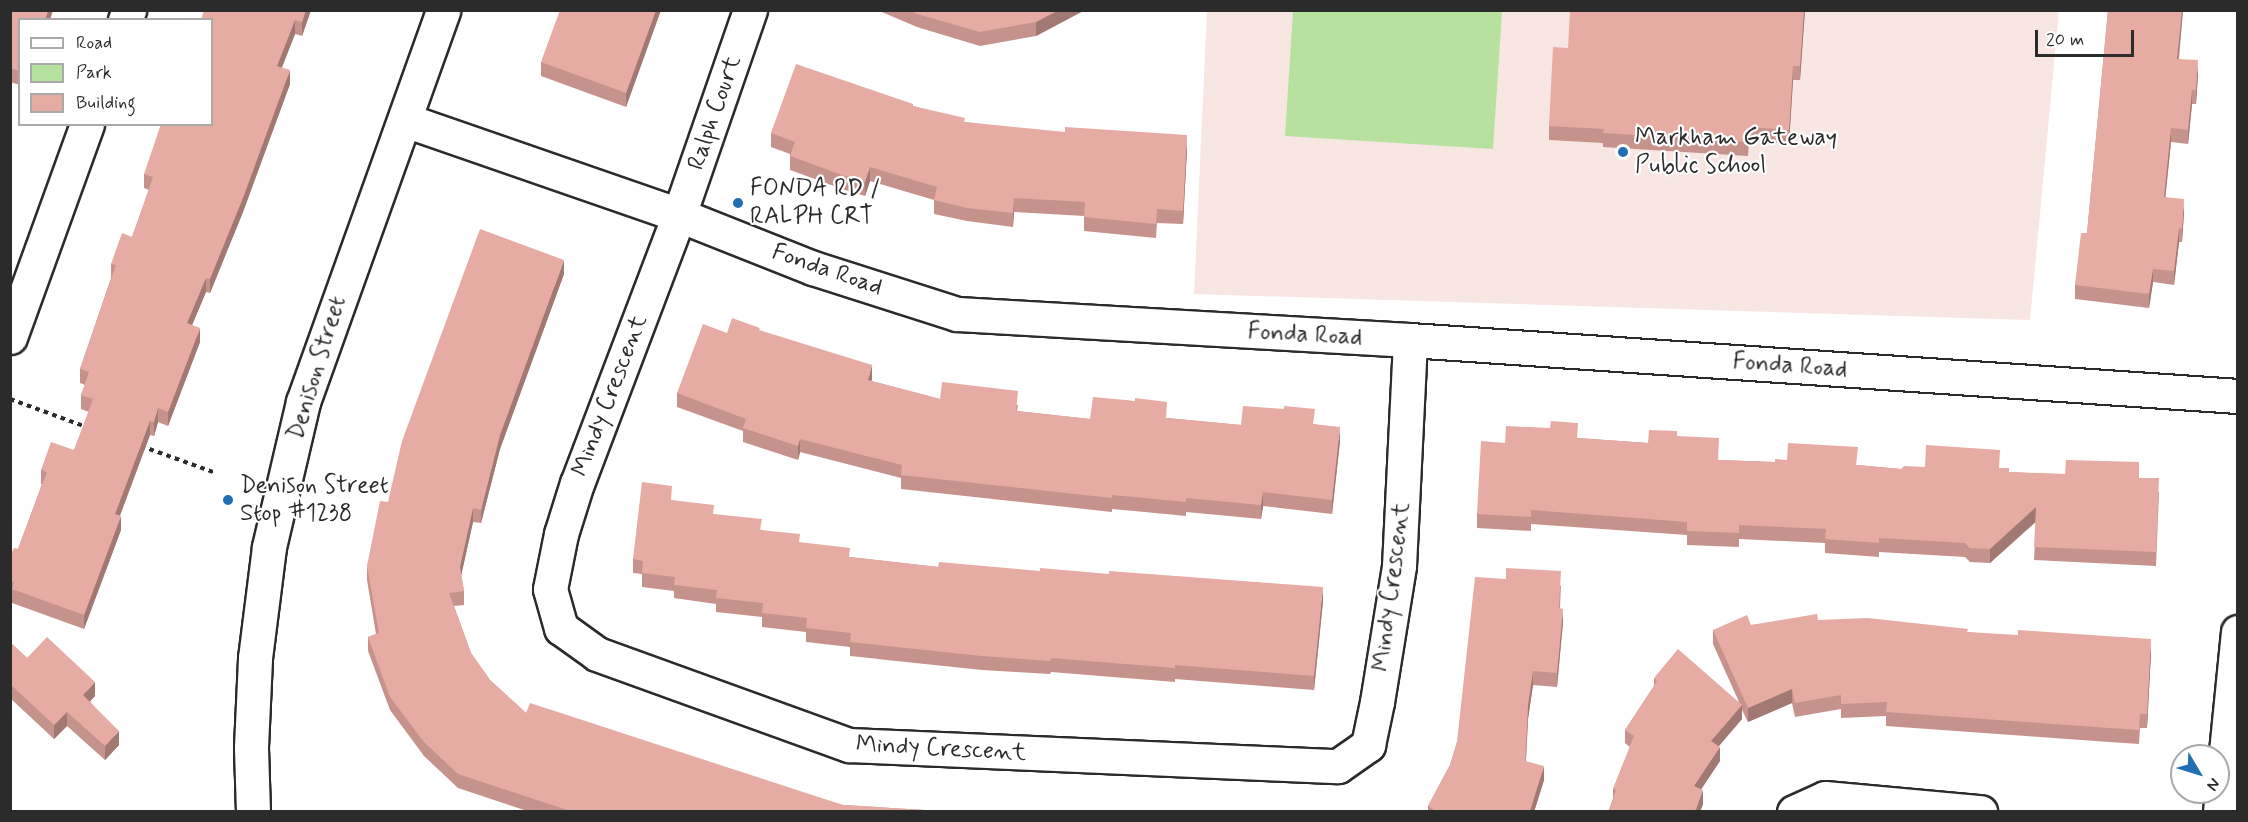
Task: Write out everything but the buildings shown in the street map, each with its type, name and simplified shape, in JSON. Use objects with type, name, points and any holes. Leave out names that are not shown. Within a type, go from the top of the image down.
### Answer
[{"type":"street","name":"Denison Street","points":[[253,812],[251,747],[255,657],[269,547],[303,402],[344,281],[405,120],[443,10]]},
{"type":"street","name":"Ralph Court","points":[[679,215],[750,10]]},
{"type":"street","name":"Fonda Road","points":[[405,120],[679,215],[813,268],[957,314],[1410,340],[2238,396]]},
{"type":"street","points":[[10,337],[86,126]]},
{"type":"street","name":"Mindy Crescent","points":[[679,215],[577,483],[561,534],[550,589],[561,628],[597,654],[849,745],[1338,766],[1368,745],[1399,566],[1410,340]]},
{"type":"street","points":[[2220,812],[2238,632]]},
{"type":"street","points":[[1794,812],[1824,798],[1980,812]]},
{"type":"path","points":[[10,399],[89,428]]},
{"type":"path","points":[[135,444],[213,472]]},
{"type":"shaded area","name":"Markham Gateway Public School","points":[[1207,11],[2059,11],[2030,320],[1194,294]]},
{"type":"green space","points":[[1293,11],[1502,11],[1493,149],[1285,136]]},
{"type":"place","name":"Markham Gateway Public School","points":[[1623,152]]},
{"type":"place","name":"FONDA RD / RALPH CRT","points":[[738,203]]},
{"type":"place","name":"Denison Street Stop #1238","points":[[228,500]]}]
